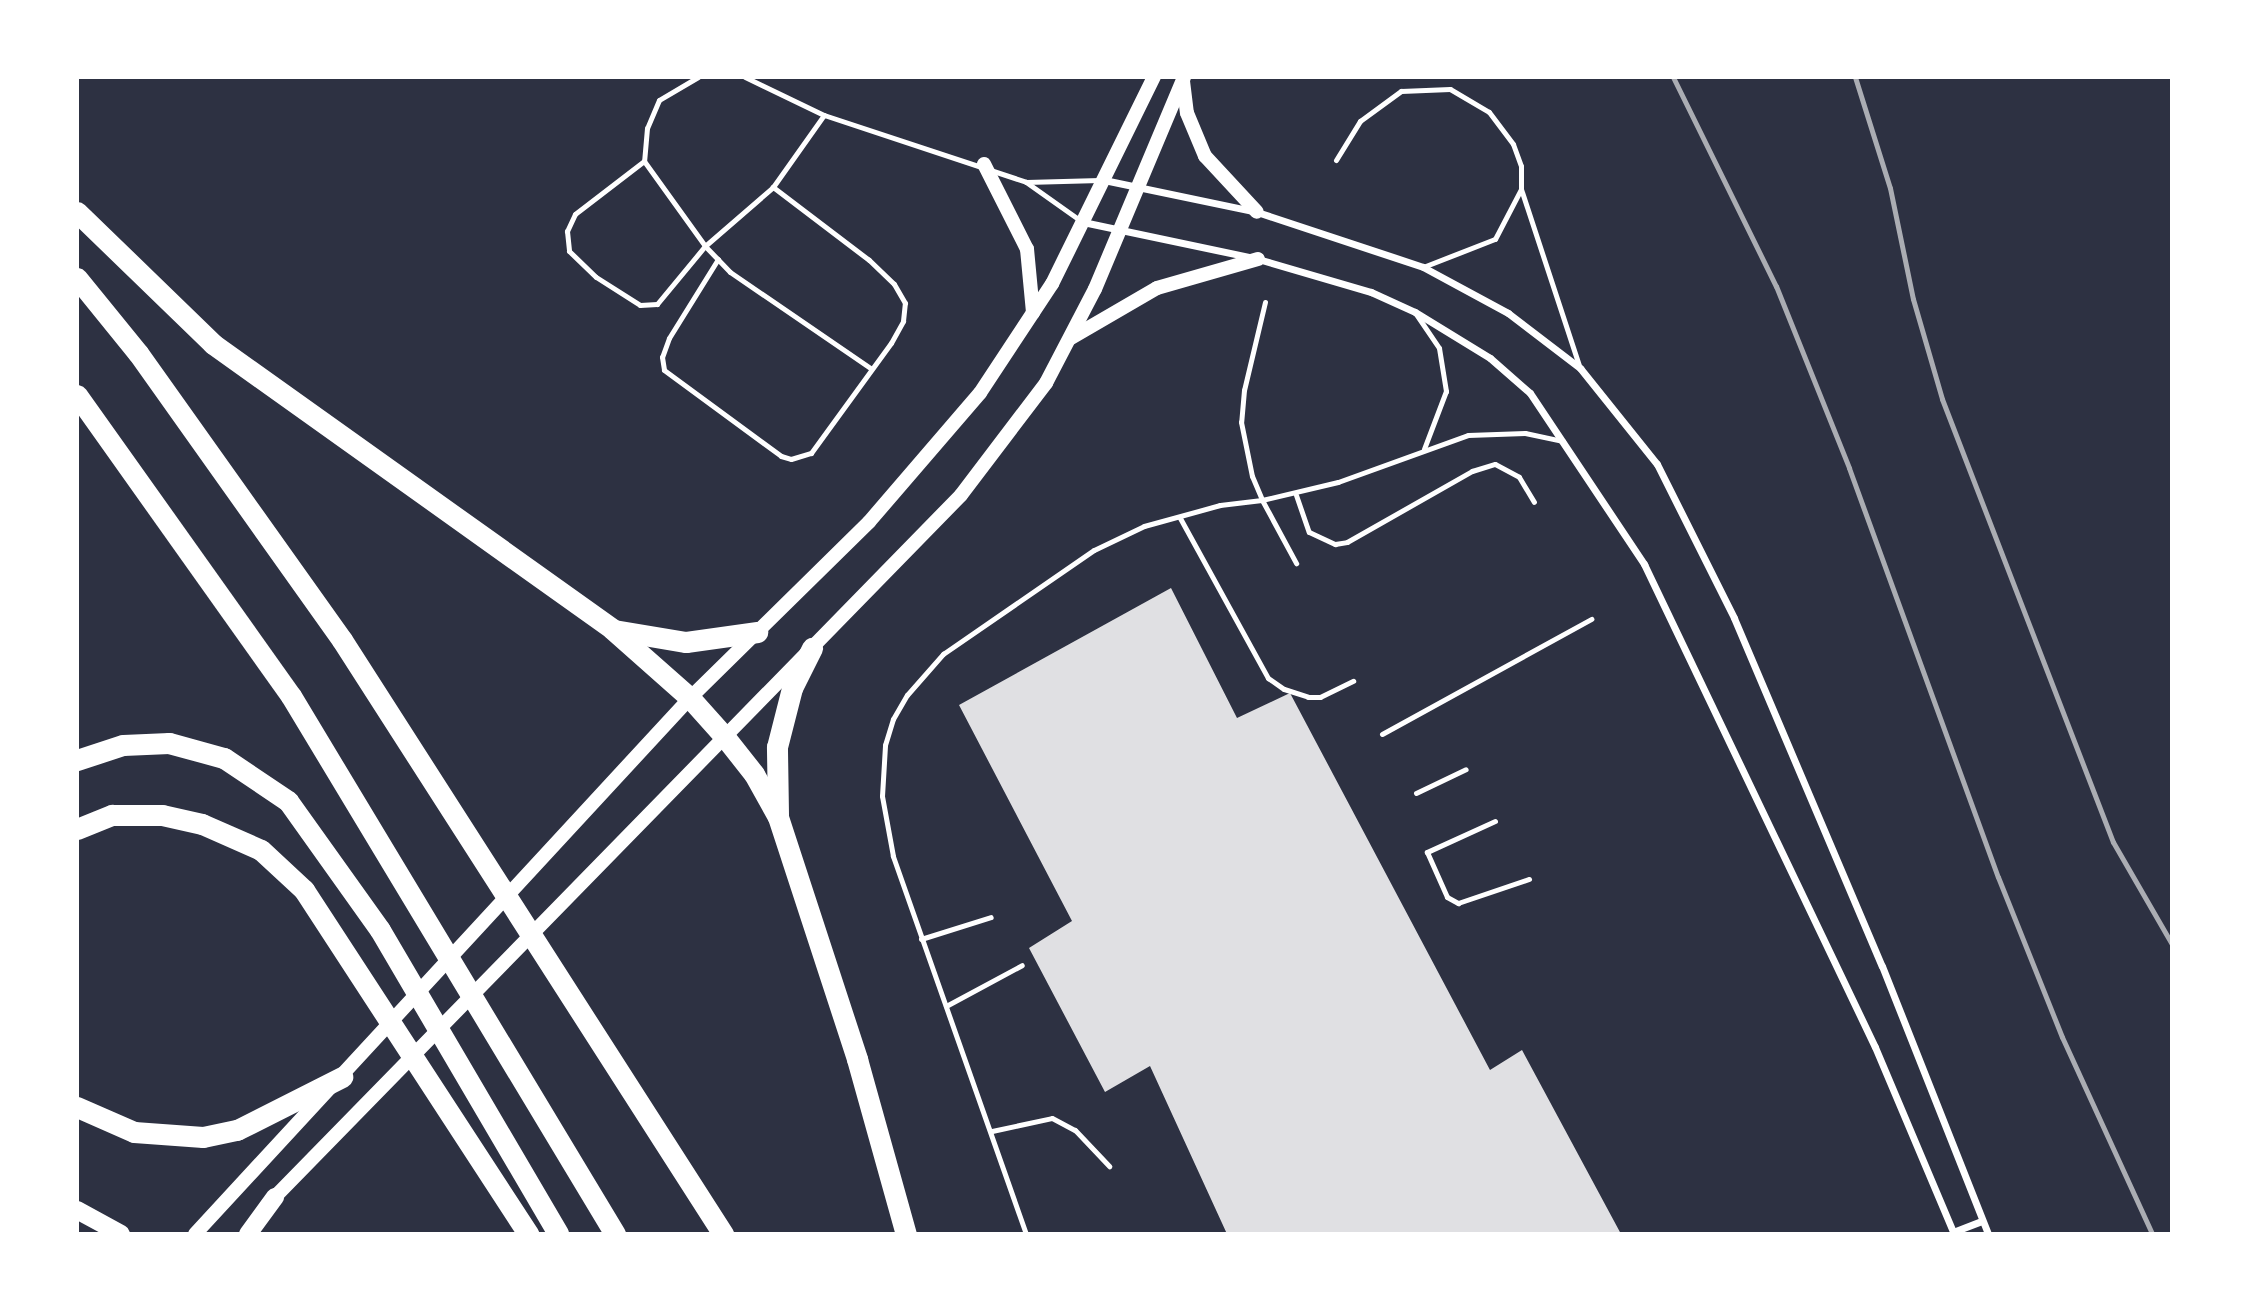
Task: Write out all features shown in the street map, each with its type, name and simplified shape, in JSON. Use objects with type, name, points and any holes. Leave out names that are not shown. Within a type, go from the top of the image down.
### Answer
[{"type":"highway","points":[[77,212],[213,344],[612,629],[690,698],[724,736],[754,774],[778,817],[857,1059],[906,1234]]},
{"type":"highway","points":[[77,278],[138,354],[342,640],[723,1234]]},
{"type":"highway","points":[[77,395],[291,695],[615,1234]]},
{"type":"highway","points":[[612,629],[685,642],[757,632]]},
{"type":"highway","points":[[778,817],[779,736],[792,688],[812,648]]},
{"type":"highway","points":[[77,760],[123,745],[169,743],[224,758],[288,802],[380,930],[558,1234]]},
{"type":"highway","points":[[77,828],[112,815],[162,815],[202,824],[261,850],[303,890],[528,1234]]},
{"type":"highway","points":[[77,1107],[134,1132],[203,1137],[237,1130],[308,1103],[342,1077]]},
{"type":"main road","points":[[342,1077],[690,698],[869,522],[980,393],[1033,314],[1154,77]]},
{"type":"main road","points":[[237,1234],[332,1142],[961,495],[1046,383],[1069,340],[1120,231],[1184,78]]},
{"type":"main road","points":[[1184,78],[1187,113],[1205,156],[1257,212]]},
{"type":"main road","points":[[984,164],[1027,248],[1033,314]]},
{"type":"main road","points":[[1069,340],[1157,288],[1258,259]]},
{"type":"main road","points":[[195,1234],[308,1103]]},
{"type":"main road","points":[[248,1234],[275,1197]]},
{"type":"main road","points":[[77,1210],[121,1234]]},
{"type":"street","points":[[1103,180],[1257,212],[1423,267],[1507,313],[1580,368],[1657,464],[1734,618],[1881,966],[1987,1234]]},
{"type":"street","points":[[1082,222],[1258,259],[1371,292],[1415,312],[1490,358],[1530,393],[1566,442],[1644,564],[1875,1047],[1954,1233],[1982,1221]]},
{"type":"lane","points":[[698,77],[659,100],[646,128],[644,161],[705,246],[718,259],[870,368]]},
{"type":"lane","points":[[746,77],[824,115],[984,164],[1026,182],[1082,222]]},
{"type":"lane","points":[[1336,160],[1360,121],[1401,91],[1450,89],[1489,112],[1513,144],[1521,166],[1521,189],[1580,368]]},
{"type":"lane","points":[[644,161],[575,214],[567,231],[569,251],[596,277],[639,305],[657,304],[705,246],[773,187],[824,115]]},
{"type":"lane","points":[[1026,182],[1103,180]]},
{"type":"lane","points":[[718,259],[662,357],[664,370],[709,407],[781,456],[802,457],[824,440],[870,368],[897,332],[905,303],[894,284],[869,260],[773,187]]},
{"type":"lane","points":[[1423,267],[1495,239],[1521,189]]},
{"type":"lane","points":[[1265,302],[1244,390],[1241,422],[1252,476],[1296,563]]},
{"type":"lane","points":[[1415,312],[1439,348],[1446,391],[1424,449]]},
{"type":"lane","points":[[1026,1234],[992,1131],[893,856],[882,796],[885,745],[907,695],[943,654],[1094,550],[1144,526],[1296,495],[1468,435],[1499,432],[1566,442]]},
{"type":"lane","points":[[1296,495],[1309,532],[1335,544],[1348,542],[1472,471],[1495,464],[1518,477],[1534,502]]},
{"type":"lane","points":[[1180,517],[1268,677],[1284,690],[1308,697],[1320,697],[1353,681]]},
{"type":"lane","points":[[1382,734],[1591,620]]},
{"type":"lane","points":[[1416,793],[1466,769]]},
{"type":"lane","points":[[1495,821],[1427,852],[1447,897],[1458,903],[1529,879]]},
{"type":"lane","points":[[921,939],[991,916]]},
{"type":"lane","points":[[946,1006],[1022,965]]},
{"type":"lane","points":[[992,1131],[1052,1118],[1075,1130],[1109,1166]]},
{"type":"building","points":[[1171,588],[1237,718],[1290,693],[1490,1070],[1522,1050],[1621,1234],[1227,1234],[1150,1066],[1105,1092],[1029,948],[1072,921],[959,705]]},
{"type":"railway","points":[[1673,77],[1776,286],[1849,468],[1998,877],[2062,1037],[2152,1234]]},
{"type":"railway","points":[[1855,77],[1890,188],[1913,299],[1942,399],[2113,842],[2172,944]]}]
